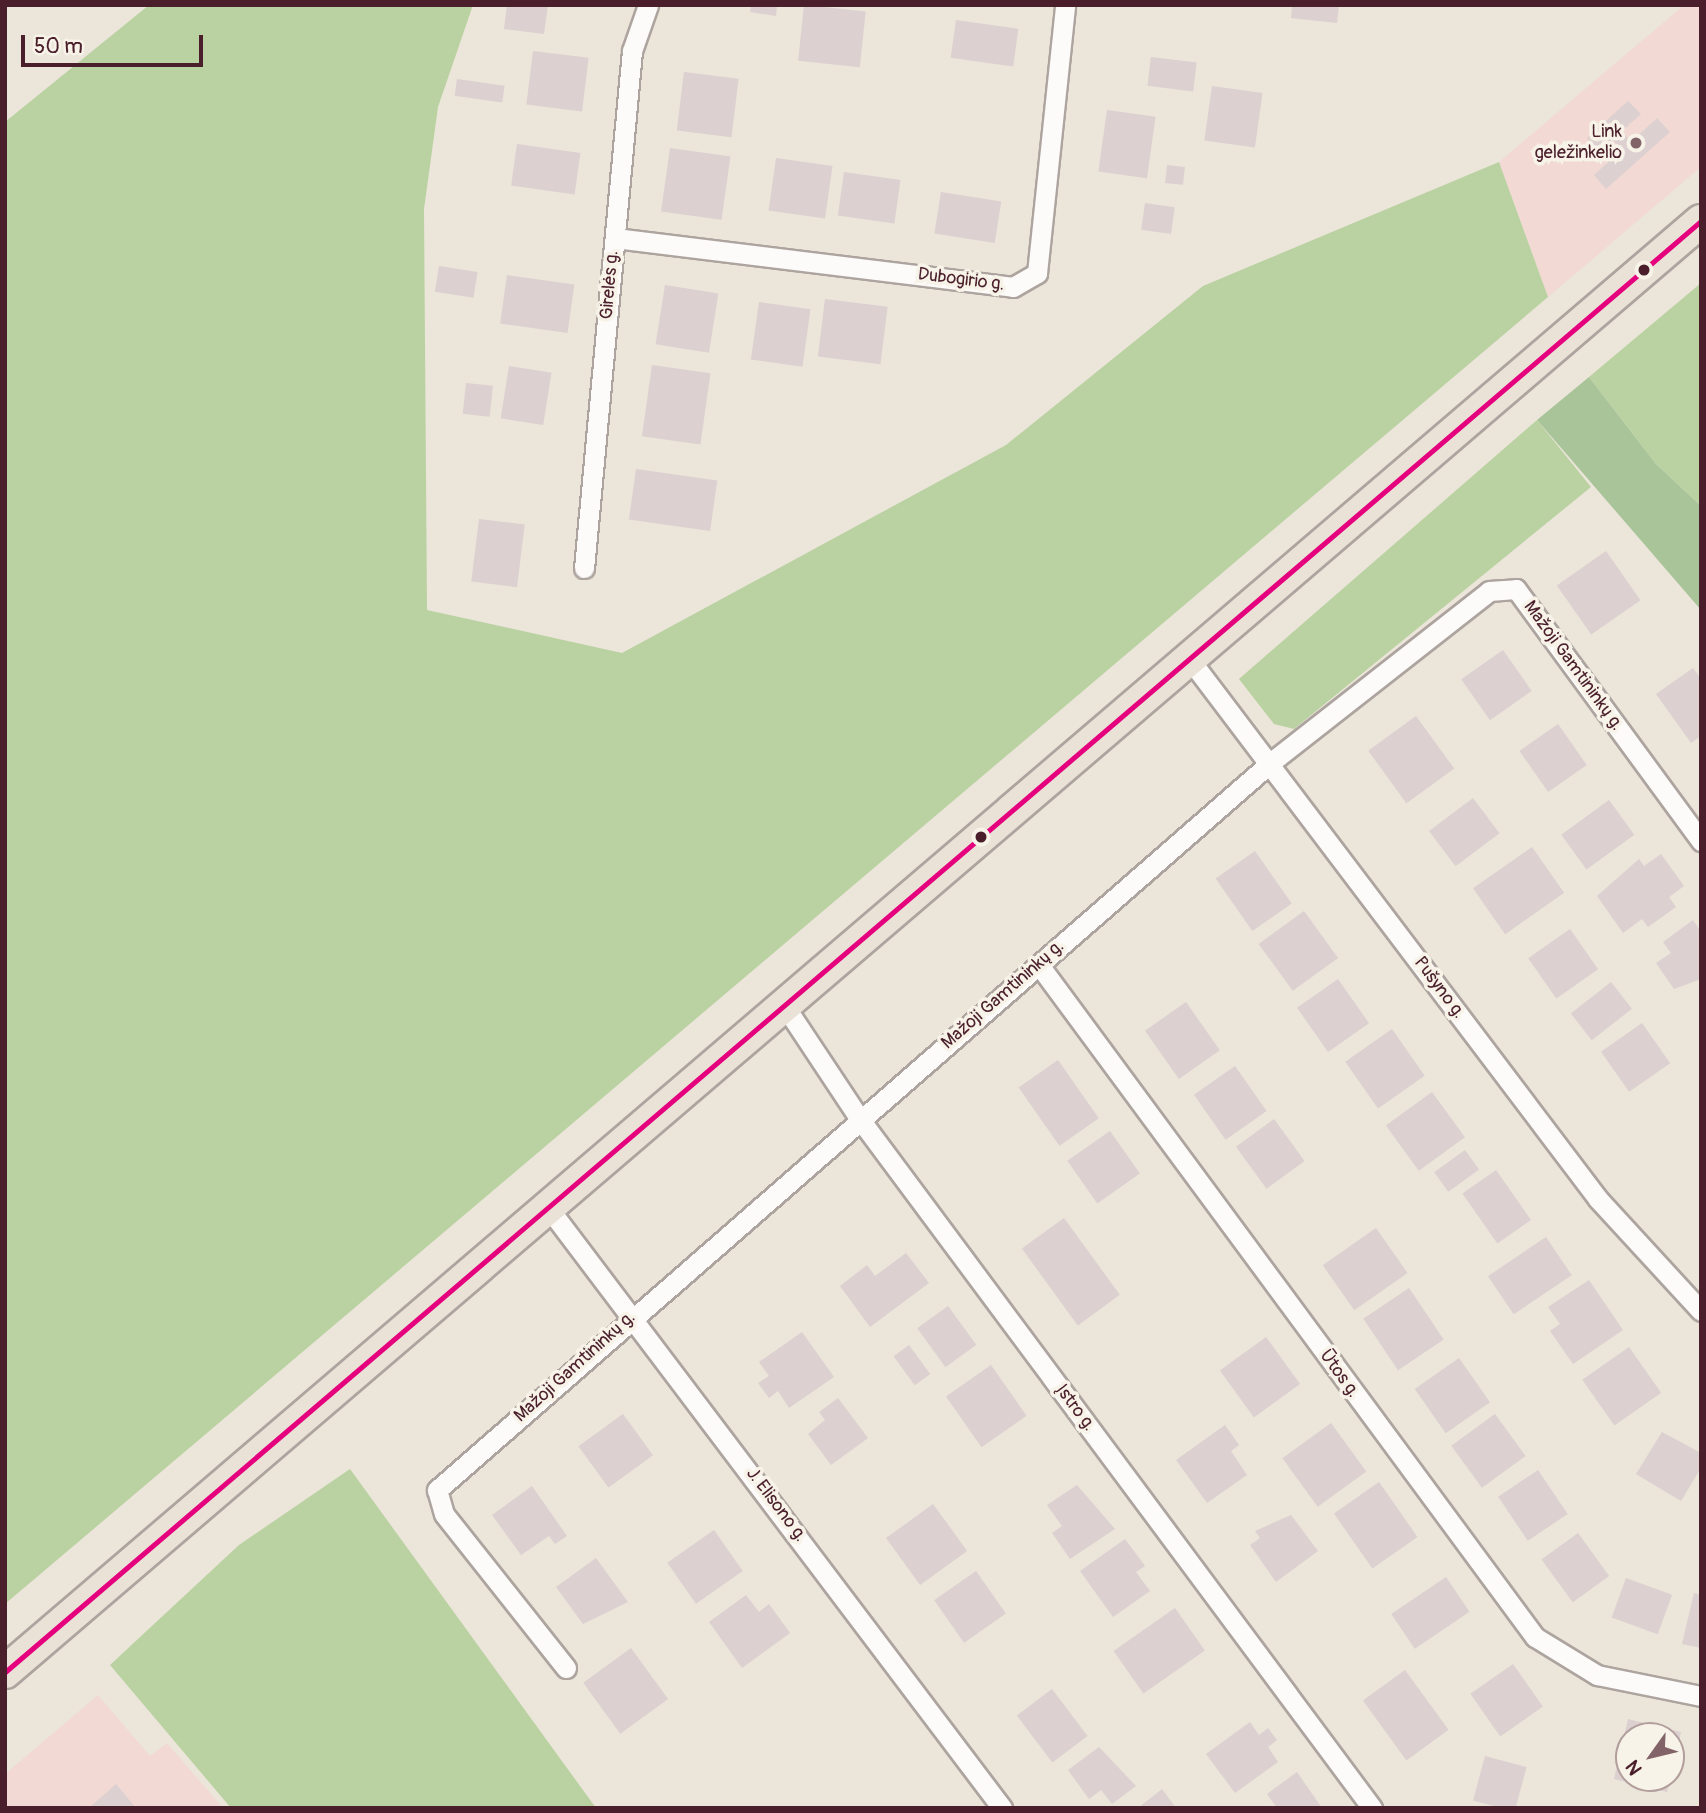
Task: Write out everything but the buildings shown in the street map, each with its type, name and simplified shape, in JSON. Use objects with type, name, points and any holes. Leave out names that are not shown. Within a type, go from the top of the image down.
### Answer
[{"type":"highway","points":[[5,1672],[1188,657],[1701,221]]},
{"type":"street","name":"Girelės g.","points":[[584,568],[632,51],[648,5]]},
{"type":"street","name":"Dubogirio g.","points":[[615,238],[1013,287],[1037,273],[1065,5]]},
{"type":"street","name":"Mažoji Gamtininkų g.","points":[[565,1668],[444,1514],[437,1490],[634,1314],[1270,764],[1489,591],[1516,589],[1701,841]]},
{"type":"street","name":"Pušyno g.","points":[[1188,657],[1598,1199],[1701,1311]]},
{"type":"street","name":"Ūtos g.","points":[[1038,965],[1535,1637],[1597,1675],[1701,1696]]},
{"type":"street","name":"Įstro g.","points":[[784,1005],[859,1118],[1372,1808]]},
{"type":"street","name":"J. Elisono g.","points":[[547,1206],[634,1314],[1002,1808]]},
{"type":"shaded area","points":[[1684,5],[1701,5],[1701,167],[1548,297],[1499,162]]},
{"type":"shaded area","points":[[98,1695],[150,1756],[167,1743],[223,1808],[5,1808],[5,1774]]},
{"type":"green space","points":[[149,5],[473,5],[438,107],[424,209],[427,610],[622,653],[1006,445],[1203,286],[1499,162],[1548,297],[5,1604],[5,122]]},
{"type":"green space","points":[[1701,283],[1701,506],[1656,464],[1589,377]]},
{"type":"green space","points":[[1589,377],[1656,464],[1701,506],[1701,610],[1537,420]]},
{"type":"green space","points":[[1537,420],[1591,487],[1294,729],[1274,724],[1239,679]]},
{"type":"green space","points":[[350,1469],[596,1808],[231,1808],[110,1665],[239,1545]]},
{"type":"transit line","points":[[5,1672],[1701,221]]},
{"type":"place","name":"Link geležinkelio","points":[[1636,143]]}]
